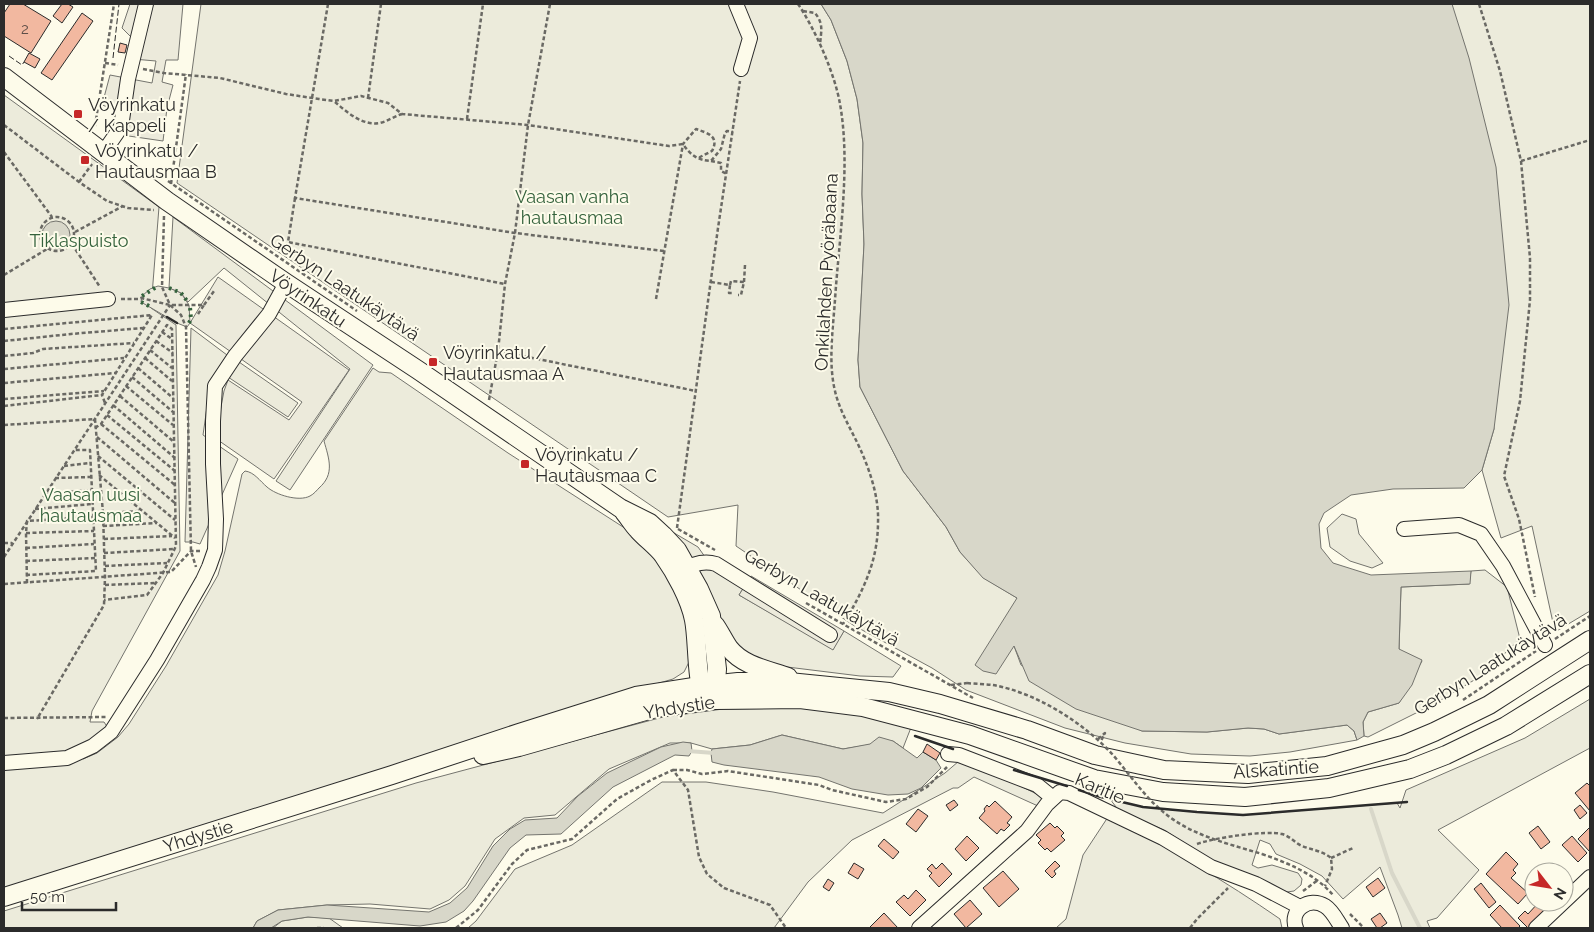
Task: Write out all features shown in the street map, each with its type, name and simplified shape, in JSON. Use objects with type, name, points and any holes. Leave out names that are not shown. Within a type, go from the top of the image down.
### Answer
[{"type":"main road","name":"Vöyrinkatu","points":[[4,77],[97,159],[166,200],[620,508],[637,529],[699,589],[711,616],[717,669],[710,689]]},
{"type":"main road","name":"Vöyrinkatu","points":[[681,571],[685,594],[694,618],[697,642],[710,689]]},
{"type":"main road","points":[[711,616],[728,648],[738,658],[752,665],[807,683]]},
{"type":"main road","name":"Alskatintie","points":[[940,704],[1027,730],[1095,755],[1164,770],[1248,774],[1327,766],[1403,745],[1489,705],[1590,640]]},
{"type":"main road","name":"Alskatintie","points":[[970,735],[1094,779],[1163,792],[1245,797],[1329,788],[1410,769],[1446,755],[1506,726],[1590,674]]},
{"type":"main road","name":"Yhdystie","points":[[4,897],[392,775],[519,747],[656,708],[710,689],[738,682],[807,683],[889,692],[940,704]]},
{"type":"main road","name":"Yhdystie","points":[[710,689],[863,707],[970,735]]},
{"type":"street","points":[[97,159],[121,127],[128,79],[146,4]]},
{"type":"street","points":[[736,4],[750,38],[741,69]]},
{"type":"street","points":[[4,764],[67,758],[93,746],[111,732],[157,660],[203,580],[209,568],[214,550],[216,519],[213,464],[215,386],[235,356],[269,314],[286,283]]},
{"type":"street","points":[[4,310],[108,299]]},
{"type":"street","points":[[1404,529],[1459,524],[1481,534],[1503,566],[1545,645]]},
{"type":"street","points":[[681,571],[705,562],[716,564],[830,635]]},
{"type":"street","points":[[953,755],[1036,785],[1053,798]]},
{"type":"street","name":"Karitie","points":[[919,928],[1027,831],[1060,792],[1070,793],[1163,838],[1211,867],[1256,884],[1300,907]]},
{"type":"street","points":[[1536,928],[1590,877]]},
{"type":"street","points":[[1296,928],[1294,925],[1295,916],[1300,907],[1312,902],[1323,904],[1329,908],[1342,928]]},
{"type":"path","points":[[95,126],[114,4]]},
{"type":"path","points":[[328,4],[288,242],[505,284]]},
{"type":"path","points":[[368,98],[381,4]]},
{"type":"path","points":[[467,119],[483,4]]},
{"type":"path","points":[[481,394],[489,400],[498,351],[505,284],[515,233],[528,125],[550,4]]},
{"type":"path","name":"Onkilahden Pyöräbaana","points":[[798,4],[827,60],[840,103],[843,131],[843,189],[832,354],[834,390],[845,419],[862,452],[877,502],[878,521],[874,558],[858,599],[842,624]]},
{"type":"path","points":[[1479,4],[1500,71],[1521,162],[1530,258],[1530,300],[1520,401],[1504,476],[1519,519],[1536,603]]},
{"type":"path","points":[[803,11],[814,13],[822,24],[820,46]]},
{"type":"path","points":[[106,63],[164,73],[220,78],[334,101],[361,96],[388,103],[402,114]]},
{"type":"path","points":[[677,528],[741,69]]},
{"type":"path","points":[[334,101],[351,116],[369,122],[380,123],[402,114],[528,125],[669,146],[684,144]]},
{"type":"path","points":[[4,125],[107,200],[128,208],[155,210]]},
{"type":"path","points":[[656,299],[684,144],[696,129],[706,131],[711,135],[714,142],[713,148],[709,153],[701,156],[699,160]]},
{"type":"path","points":[[711,161],[721,149],[725,133],[727,131],[733,132]]},
{"type":"path","points":[[1521,162],[1590,140]]},
{"type":"path","points":[[684,144],[692,155],[699,160],[722,163],[721,171],[727,174]]},
{"type":"path","points":[[4,152],[52,218]]},
{"type":"path","points":[[80,182],[97,159]]},
{"type":"path","name":"Gerbyn Laatukäytävä","points":[[164,178],[364,315]]},
{"type":"path","points":[[295,198],[515,233],[664,251]]},
{"type":"path","points":[[74,232],[122,206]]},
{"type":"path","points":[[58,217],[69,221],[73,226],[74,232],[72,244],[63,251],[47,249],[40,240],[40,229],[43,224],[52,218],[58,217]]},
{"type":"path","points":[[72,244],[108,299],[141,298],[170,305],[204,305]]},
{"type":"path","points":[[4,275],[47,249]]},
{"type":"path","points":[[738,295],[741,295],[745,265]]},
{"type":"path","points":[[733,294],[729,293],[731,281],[744,282]]},
{"type":"path","points":[[711,282],[730,285]]},
{"type":"path","points":[[198,314],[214,291]]},
{"type":"path","points":[[4,557],[170,305]]},
{"type":"path","points":[[170,305],[181,315],[186,327],[191,551],[195,566],[203,580]]},
{"type":"path","points":[[4,328],[152,314],[102,395],[105,404]]},
{"type":"path","points":[[95,428],[101,424],[166,325],[172,329],[176,486],[174,549],[163,572],[147,596],[104,600]]},
{"type":"path","points":[[4,341],[144,328]]},
{"type":"path","points":[[162,332],[172,339]]},
{"type":"path","points":[[156,341],[173,354]]},
{"type":"path","points":[[4,356],[33,353],[43,349],[134,344]]},
{"type":"path","points":[[150,350],[173,369]]},
{"type":"path","points":[[498,351],[696,392]]},
{"type":"path","points":[[4,369],[125,358]]},
{"type":"path","points":[[144,358],[173,382]]},
{"type":"path","points":[[138,368],[174,398]]},
{"type":"path","points":[[4,383],[116,373]]},
{"type":"path","points":[[132,377],[174,413]]},
{"type":"path","points":[[126,386],[174,426]]},
{"type":"path","points":[[4,399],[105,390]]},
{"type":"path","points":[[4,406],[102,395]]},
{"type":"path","points":[[120,396],[175,442]]},
{"type":"path","points":[[114,405],[175,458]]},
{"type":"path","points":[[107,415],[175,471]]},
{"type":"path","points":[[4,425],[94,419]]},
{"type":"path","points":[[36,719],[104,605],[103,513],[94,419]]},
{"type":"path","points":[[101,424],[176,486]]},
{"type":"path","points":[[96,436],[176,504]]},
{"type":"path","points":[[26,575],[96,571],[90,450],[74,450]]},
{"type":"path","points":[[98,456],[176,521]]},
{"type":"path","points":[[63,466],[90,464]]},
{"type":"path","points":[[99,475],[174,537]]},
{"type":"path","points":[[55,478],[91,477]]},
{"type":"path","points":[[45,494],[92,490]]},
{"type":"path","points":[[35,509],[92,504]]},
{"type":"path","points":[[103,513],[142,511]]},
{"type":"path","points":[[27,521],[93,518]]},
{"type":"path","points":[[27,521],[27,582]]},
{"type":"path","points":[[103,526],[158,523]]},
{"type":"path","name":"Gerbyn Laatukäytävä","points":[[669,523],[717,552]]},
{"type":"path","points":[[26,534],[94,530]]},
{"type":"path","points":[[104,539],[174,537]]},
{"type":"path","points":[[4,543],[13,543]]},
{"type":"path","points":[[26,548],[95,544]]},
{"type":"path","points":[[104,553],[174,549]]},
{"type":"path","points":[[4,584],[171,572],[191,551],[214,550]]},
{"type":"path","points":[[26,561],[95,558]]},
{"type":"path","points":[[105,566],[168,563]]},
{"type":"path","points":[[105,585],[156,583]]},
{"type":"path","name":"Gerbyn Laatukäytävä","points":[[806,603],[974,698]]},
{"type":"path","name":"Gerbyn Laatukäytävä","points":[[1457,704],[1590,616]]},
{"type":"path","points":[[950,685],[985,684],[1003,688],[1040,702],[1064,714],[1098,739],[1153,803],[1169,817],[1188,828],[1215,840],[1262,854],[1301,870],[1318,880],[1326,888],[1332,869],[1331,858],[1326,853],[1302,846],[1280,833],[1262,832],[1198,843],[1185,851]]},
{"type":"path","points":[[4,718],[36,719],[104,716],[119,719]]},
{"type":"path","points":[[1098,739],[1105,733],[1100,743]]},
{"type":"path","points":[[1091,740],[1109,745]]},
{"type":"path","points":[[456,928],[478,910],[512,864],[527,850],[572,839],[617,799],[673,770],[687,770],[702,774],[728,771],[757,775],[819,785],[832,790],[886,802],[906,799],[928,787],[953,755]]},
{"type":"path","points":[[673,770],[688,790],[699,857],[706,874],[724,888],[770,904],[786,928]]},
{"type":"path","points":[[1331,858],[1353,848]]},
{"type":"path","points":[[1190,928],[1238,878]]},
{"type":"path","points":[[317,928],[324,928]]},
{"type":"green space","name":"Vaasan vanha hautausmaa","points":[[201,4],[821,4],[831,20],[847,61],[857,99],[863,143],[862,194],[864,244],[858,360],[860,387],[903,471],[946,527],[960,552],[984,578],[1017,598],[1014,646],[1021,665],[1142,731],[1207,732],[1248,728],[1264,729],[1279,734],[1347,725],[1354,731],[1357,740],[1290,752],[1250,756],[1191,754],[1125,743],[1065,728],[966,690],[932,668],[853,625],[736,546],[738,505],[668,517],[177,183]]},
{"type":"green space","points":[[1452,4],[1590,4],[1590,611],[1555,632],[1532,526],[1501,538],[1482,470],[1494,429]]},
{"type":"green space","points":[[4,95],[159,207],[151,308],[176,325],[180,551],[92,711],[90,722],[104,722],[108,728],[86,743],[83,759],[97,753],[118,737],[129,724],[166,666],[218,575],[242,474],[245,471],[251,473],[271,490],[288,497],[305,498],[313,494],[324,483],[329,472],[329,460],[324,441],[373,368],[379,372],[391,373],[508,453],[634,534],[653,552],[671,578],[687,616],[690,660],[684,672],[673,679],[539,718],[4,890]]},
{"type":"green space","points":[[173,217],[373,365],[290,490],[276,481],[350,369],[224,268],[188,302],[181,293],[169,288]]},
{"type":"green space","points":[[191,328],[227,355],[211,379],[203,435],[238,459],[200,544],[185,542]]},
{"type":"green space","points":[[239,362],[298,403],[288,417],[228,377]]},
{"type":"green space","points":[[1342,514],[1356,519],[1359,534],[1383,563],[1372,568],[1350,561],[1330,547],[1327,528]]},
{"type":"green space","points":[[664,527],[698,547],[715,571],[744,587],[739,595],[833,649],[844,631],[901,666],[893,677],[860,676],[771,665],[754,658],[733,639]]},
{"type":"green space","points":[[1485,570],[1507,587],[1520,639],[1481,676],[1434,704],[1368,737],[1364,736],[1363,722],[1368,712],[1399,703],[1422,661],[1399,650],[1401,587],[1469,584],[1471,571]]},
{"type":"green space","points":[[1590,699],[1590,748],[1438,830],[1479,870],[1437,918],[1427,921],[1430,928],[1402,928],[1380,867],[1343,899],[1322,876],[1276,854],[1270,844],[1260,840],[1252,865],[1258,868],[1272,865],[1298,873],[1302,879],[1301,885],[1294,891],[1287,892],[1211,860],[1164,830],[1119,811],[1110,799],[1143,807],[1243,815],[1397,803],[1400,808],[1406,790],[1525,738]]},
{"type":"green space","points":[[805,708],[875,715],[912,725],[903,748],[893,741],[843,749],[782,735],[750,745],[712,749],[691,743],[670,743],[609,769],[555,815],[524,818],[495,839],[465,886],[449,900],[430,909],[370,904],[327,905],[278,910],[257,921],[253,928],[4,928],[4,911],[416,783],[663,717],[723,709]]},
{"type":"green space","points":[[959,761],[1012,782],[1043,797],[1038,806],[974,777],[958,788],[953,788],[852,840],[808,882],[774,928],[468,928],[476,921],[515,869],[572,845],[662,782],[706,782],[773,792],[883,813],[945,773]]},
{"type":"green space","points":[[1108,817],[1174,852],[1238,891],[1280,919],[1282,928],[1056,928],[1066,919],[1083,855]]},
{"type":"green space","points":[[308,917],[329,918],[343,928],[273,928],[282,921]]},
{"type":"shaded area","points":[[130,4],[183,4],[178,60],[166,60],[162,82],[173,85],[167,108],[163,141],[115,134],[117,110],[102,105],[110,75],[152,83],[156,61],[133,59],[133,39],[122,28]]},
{"type":"shaded area","points":[[821,4],[1452,4],[1469,58],[1496,167],[1509,305],[1494,429],[1482,470],[1464,488],[1393,489],[1351,495],[1324,513],[1319,524],[1321,548],[1333,563],[1371,575],[1471,571],[1470,584],[1401,587],[1399,649],[1422,660],[1412,685],[1399,703],[1368,712],[1363,722],[1364,736],[1357,740],[1354,731],[1347,725],[1279,734],[1264,729],[1248,728],[1207,732],[1142,731],[1076,709],[1029,681],[1014,646],[996,674],[983,671],[975,665],[1017,598],[983,578],[960,552],[946,527],[903,471],[860,387],[858,360],[864,244],[862,194],[863,143],[857,99],[847,61],[831,20]]},
{"type":"shaded area","points":[[56,221],[66,225],[70,235],[66,245],[56,249],[46,245],[42,235],[46,225]]},
{"type":"shaded area","points":[[218,277],[349,370],[274,479],[215,438],[228,380],[289,420],[302,402],[190,323]]},
{"type":"shaded area","points":[[158,286],[181,293],[189,305],[190,323],[187,327],[177,323],[141,302],[142,296],[150,289]]},
{"type":"shaded area","points":[[751,576],[844,631],[833,650],[739,595]]},
{"type":"shaded area","points":[[782,735],[843,749],[870,744],[879,737],[893,741],[917,758],[923,752],[936,760],[941,768],[921,788],[908,794],[888,795],[852,789],[819,777],[712,762],[712,749],[750,745]]},
{"type":"shaded area","points":[[683,742],[691,743],[692,751],[689,756],[675,755],[613,787],[561,834],[526,835],[510,848],[464,911],[446,922],[420,926],[308,917],[282,921],[271,928],[253,928],[257,921],[278,910],[327,905],[429,912],[450,903],[467,888],[493,846],[510,829],[525,820],[557,818],[578,796],[607,773],[661,747]]},
{"type":"building","points":[[10,4],[23,4],[51,21],[31,53],[4,36],[4,13]]},
{"type":"building","points":[[62,4],[68,4],[73,7],[62,23],[53,16]]},
{"type":"building","points":[[82,13],[93,21],[52,80],[41,73]]},
{"type":"building","points":[[120,43],[127,45],[125,53],[118,52]]},
{"type":"building","points":[[29,53],[40,59],[35,68],[24,62]]},
{"type":"building","points":[[927,744],[940,753],[936,760],[923,752]]},
{"type":"building","points":[[1587,783],[1590,786],[1590,811],[1575,793]]},
{"type":"building","points":[[954,800],[958,805],[950,811],[946,805]]},
{"type":"building","points":[[995,801],[1012,817],[1007,823],[1010,825],[1004,831],[1001,829],[997,834],[979,818],[987,805],[989,807]]},
{"type":"building","points":[[1580,805],[1587,813],[1580,819],[1574,810]]},
{"type":"building","points":[[918,809],[928,816],[916,832],[906,824]]},
{"type":"building","points":[[1050,823],[1055,828],[1057,826],[1064,833],[1061,836],[1065,840],[1051,852],[1047,848],[1045,850],[1038,843],[1041,840],[1036,835]]},
{"type":"building","points":[[1538,826],[1550,842],[1541,849],[1529,833]]},
{"type":"building","points":[[1590,827],[1590,852],[1578,839]]},
{"type":"building","points":[[967,836],[979,848],[966,861],[955,849]]},
{"type":"building","points":[[1572,836],[1587,853],[1578,862],[1562,845]]},
{"type":"building","points":[[884,839],[899,852],[893,859],[878,846]]},
{"type":"building","points":[[1506,852],[1518,864],[1513,870],[1516,873],[1511,878],[1524,889],[1524,897],[1518,904],[1486,874]]},
{"type":"building","points":[[1055,861],[1060,866],[1054,871],[1056,874],[1052,878],[1045,871]]},
{"type":"building","points":[[854,863],[864,869],[858,879],[848,873]]},
{"type":"building","points":[[942,863],[952,874],[939,887],[929,876],[932,873],[927,869],[932,864],[936,869]]},
{"type":"building","points":[[1003,871],[1019,889],[999,907],[983,888]]},
{"type":"building","points":[[1378,878],[1385,888],[1373,897],[1366,887]]},
{"type":"building","points":[[828,879],[834,883],[829,891],[823,887]]},
{"type":"building","points":[[1481,883],[1496,902],[1489,908],[1474,889]]},
{"type":"building","points":[[916,890],[926,900],[910,916],[896,902],[904,895],[908,899]]},
{"type":"building","points":[[970,900],[982,914],[966,928],[954,914]]},
{"type":"building","points":[[1500,905],[1520,926],[1518,928],[1502,928],[1490,915]]},
{"type":"building","points":[[1524,912],[1528,914],[1530,912],[1545,912],[1528,928],[1518,918]]},
{"type":"building","points":[[884,913],[898,928],[870,927]]},
{"type":"building","points":[[1380,913],[1387,923],[1377,928],[1371,919]]},
{"type":"waterway","points":[[688,751],[714,753]]},
{"type":"waterway","points":[[1371,809],[1392,873],[1420,928]]},
{"type":"hedge","points":[[142,296],[158,286]]},
{"type":"hedge","points":[[169,288],[181,293],[188,302]]},
{"type":"hedge","points":[[141,302],[151,307]]},
{"type":"hedge","points":[[189,323],[191,319],[190,307]]},
{"type":"fence","points":[[113,58],[119,4]]},
{"type":"fence","points":[[9,56],[22,65],[24,62]]},
{"type":"wall","points":[[167,317],[177,323]]},
{"type":"wall","points":[[915,736],[953,749]]},
{"type":"wall","points":[[1014,770],[1067,786]]},
{"type":"wall","points":[[1079,790],[1143,807],[1243,815],[1407,802]]},
{"type":"place","name":"Vöyrinkatu / Kappeli","points":[[78,114]]},
{"type":"place","name":"Vöyrinkatu / Hautausmaa B","points":[[85,160]]},
{"type":"place","name":"Vöyrinkatu / Hautausmaa A","points":[[433,362]]},
{"type":"place","name":"Vöyrinkatu / Hautausmaa C","points":[[525,464]]},
{"type":"park label","name":"Tiklaspuisto","points":[[79,240]]},
{"type":"park label","name":"Vaasan uusi hautausmaa","points":[[91,504]]}]
